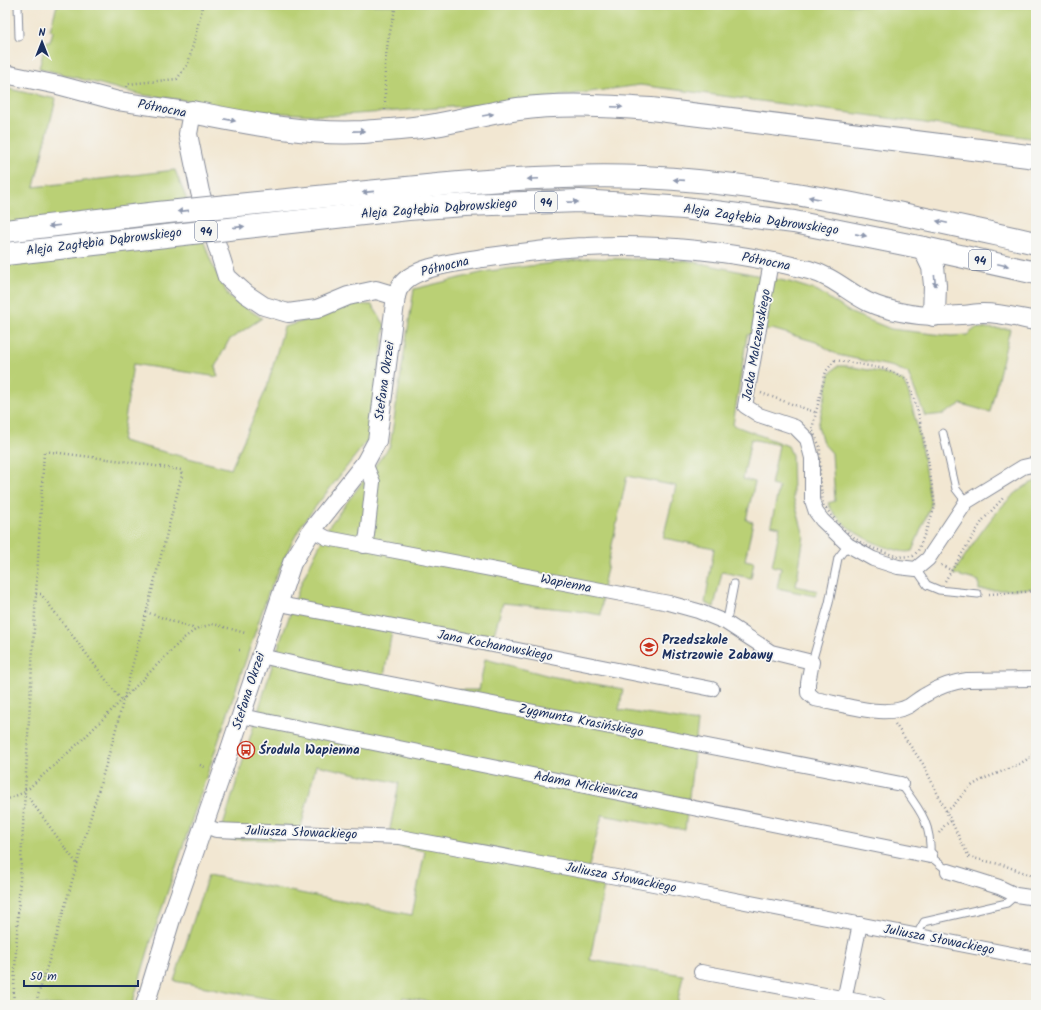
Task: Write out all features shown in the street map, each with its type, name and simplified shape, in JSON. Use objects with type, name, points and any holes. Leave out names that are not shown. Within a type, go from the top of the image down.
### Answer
[{"type":"main road","points":[[192,112],[276,128],[361,132],[433,126],[519,109],[572,106],[651,108],[1036,157]]},
{"type":"main road","name":"Aleja Zagłębia Dąbrowskiego","points":[[5,254],[407,199],[458,183],[577,177],[642,177],[689,180],[791,193],[1036,243]]},
{"type":"main road","name":"Aleja Zagłębia Dąbrowskiego","points":[[5,231],[150,214],[407,199],[580,202],[684,208],[794,222],[924,248],[1036,273]]},
{"type":"main road","points":[[980,231],[1036,227]]},
{"type":"main road","points":[[924,248],[933,267],[936,284],[934,315]]},
{"type":"street","name":"Północna","points":[[5,74],[58,85],[118,101],[192,112],[188,134],[200,192],[227,277],[246,294],[264,306],[288,312],[317,309],[348,296],[376,290],[396,296],[400,286],[409,278],[421,272],[444,265],[528,252],[587,247],[639,246],[716,253],[811,270],[838,282],[868,302],[899,312],[959,316],[982,312],[1036,321]]},
{"type":"street","name":"Jacka Malczewskiego","points":[[771,262],[745,406],[759,415],[794,427],[807,439],[812,458],[812,500],[816,512],[822,520],[848,545],[874,559],[898,567],[916,569]]},
{"type":"street","name":"Stefana Okrzei","points":[[145,1005],[172,916],[222,773],[292,563],[312,530],[364,463],[377,441],[396,296]]},
{"type":"street","points":[[364,463],[374,482],[367,535],[364,546]]},
{"type":"street","points":[[916,569],[928,559],[966,502],[1023,467],[1036,464]]},
{"type":"street","name":"Wapienna","points":[[312,530],[327,538],[364,546],[669,603],[698,610],[725,622],[771,652],[812,662]]},
{"type":"street","name":"Jana Kochanowskiego","points":[[278,603],[712,689]]},
{"type":"street","name":"Zygmunta Krasińskiego","points":[[261,656],[350,676],[901,784]]},
{"type":"street","points":[[812,662],[808,683],[808,693],[815,699],[878,711],[893,711],[909,706],[944,684],[956,681],[1036,679]]},
{"type":"street","name":"Adama Mickiewicza","points":[[241,716],[930,856]]},
{"type":"street","name":"Juliusza Słowackiego","points":[[203,826],[216,830],[400,837],[638,881],[1036,959]]},
{"type":"street","points":[[948,871],[999,887],[1016,895],[1036,898]]},
{"type":"street","points":[[844,1002],[860,924]]},
{"type":"street","points":[[701,972],[844,1002],[879,1005]]},
{"type":"lane","points":[[18,5],[20,37]]},
{"type":"lane","points":[[944,433],[956,489],[966,502]]},
{"type":"lane","points":[[812,662],[829,603],[838,558],[848,545]]},
{"type":"lane","points":[[916,569],[927,585],[939,590],[978,594]]},
{"type":"lane","points":[[725,622],[728,615],[734,584]]},
{"type":"lane","points":[[901,784],[924,817],[931,843],[930,856],[948,871]]},
{"type":"lane","points":[[919,936],[920,929],[924,922],[1007,903],[1016,895]]},
{"type":"path","points":[[118,101],[128,84],[177,80],[188,64],[203,5]]},
{"type":"path","points":[[385,110],[385,64],[388,41],[396,5]]},
{"type":"path","points":[[835,360],[886,369],[908,380],[918,412],[928,459],[935,507],[918,551],[913,556],[898,556],[864,545],[843,529],[823,505],[820,478],[820,446],[812,429],[817,413],[826,371],[835,360]]},
{"type":"path","points":[[755,390],[817,413]]},
{"type":"path","points":[[13,1004],[44,451],[181,470],[182,475],[123,700],[77,864],[35,1005]]},
{"type":"path","points":[[939,590],[983,520],[1005,496]]},
{"type":"path","points":[[997,594],[1036,591]]},
{"type":"path","points":[[36,594],[41,594],[123,700]]},
{"type":"path","points":[[146,612],[192,628],[194,631]]},
{"type":"path","points":[[5,800],[29,788],[81,741],[184,638],[194,631],[203,626],[214,624],[245,633]]},
{"type":"path","points":[[896,725],[923,764],[969,857],[1036,877]]},
{"type":"path","points":[[946,812],[952,808],[958,798],[971,786],[985,778],[1029,759],[1036,752]]},
{"type":"path","points":[[25,796],[28,797],[77,864]]},
{"type":"path","points":[[5,1000],[13,1004],[23,1005]]},
{"type":"green space","points":[[57,5],[1036,5],[1036,139],[640,85],[518,102],[330,116],[236,110],[175,99],[142,95],[39,68],[46,42],[50,42],[53,31],[50,30]]},
{"type":"green space","points":[[9,89],[56,99],[34,187],[175,170],[213,266],[229,297],[262,318],[229,340],[215,367],[218,377],[133,364],[122,441],[231,469],[267,387],[284,327],[327,314],[352,304],[372,305],[385,325],[370,437],[302,524],[289,548],[268,594],[152,938],[132,1005],[5,1005],[5,90]]},
{"type":"green space","points":[[593,258],[690,261],[789,282],[818,291],[851,313],[891,329],[951,336],[967,335],[976,328],[1010,329],[990,412],[961,404],[944,414],[925,416],[908,373],[894,367],[838,355],[816,342],[772,329],[747,335],[733,425],[788,446],[792,455],[793,496],[804,536],[796,586],[818,591],[815,596],[777,588],[781,568],[772,566],[780,527],[771,525],[779,487],[771,485],[779,445],[751,439],[743,479],[755,482],[746,520],[753,522],[745,560],[754,562],[751,578],[722,572],[714,607],[705,603],[714,548],[663,538],[676,486],[627,476],[604,582],[601,615],[572,610],[503,603],[490,648],[392,631],[384,676],[450,690],[479,690],[485,659],[550,676],[623,689],[619,710],[698,722],[685,830],[602,815],[585,882],[604,887],[590,960],[683,975],[677,1005],[446,1005],[403,997],[401,1005],[302,1005],[174,981],[208,875],[412,915],[425,851],[387,844],[399,783],[316,765],[298,840],[219,839],[276,653],[302,581],[329,526],[390,446],[414,289],[489,271]]},
{"type":"green space","points":[[837,366],[847,366],[884,373],[903,381],[909,394],[919,434],[931,505],[912,551],[905,552],[875,543],[865,538],[839,519],[832,511],[828,503],[835,501],[832,453],[823,443],[818,426],[830,374]]},
{"type":"green space","points":[[1036,481],[1036,588],[979,590],[979,581],[953,574],[979,535],[1000,508],[1024,487]]},
{"type":"place","name":"Przedszkole Mistrzowie Zabawy","points":[[649,647]]},
{"type":"place","name":"Środula Wapienna","points":[[246,750]]}]
